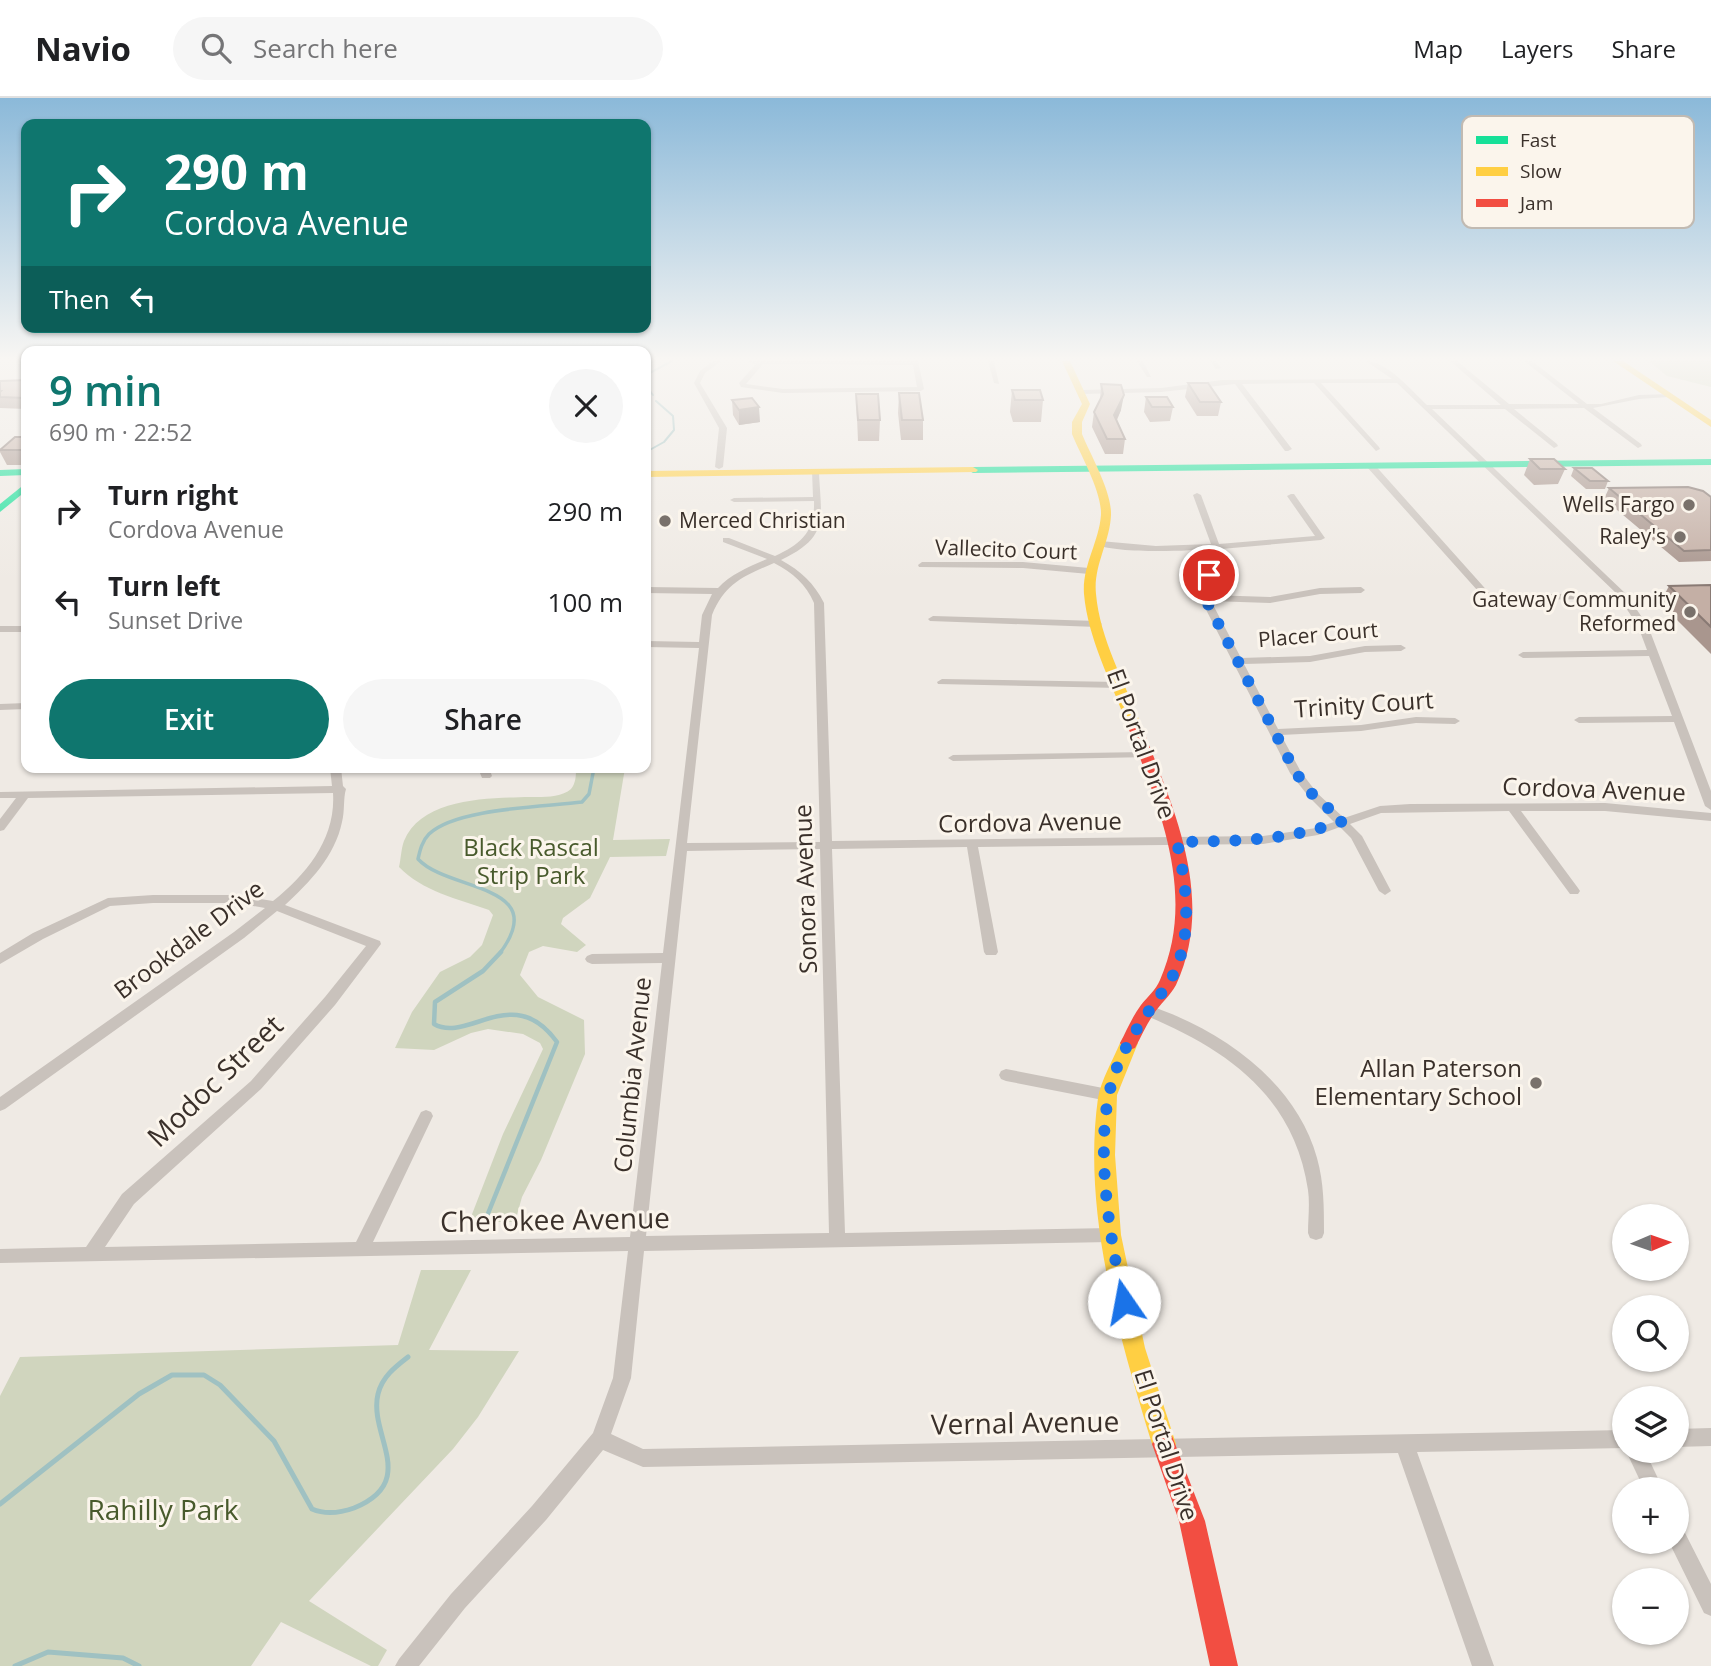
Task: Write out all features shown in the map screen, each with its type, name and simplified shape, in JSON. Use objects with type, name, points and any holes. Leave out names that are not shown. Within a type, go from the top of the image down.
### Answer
[{"type":"street","points":[[719,467],[722,434]]},
{"type":"street","name":"El Portal Drive","points":[[1078,434],[1107,512],[1100,544],[1089,571],[1090,596],[1097,624],[1177,842],[1187,894],[1185,932],[1166,987],[1147,1010],[1121,1059],[1108,1095],[1105,1155],[1111,1235],[1134,1348],[1165,1448],[1192,1521],[1224,1666]]},
{"type":"street","points":[[1277,434],[1288,449]]},
{"type":"street","points":[[1363,434],[1376,449]]},
{"type":"street","points":[[1454,434],[1623,596],[1643,626],[1711,806]]},
{"type":"street","points":[[1540,434],[1554,446]]},
{"type":"street","points":[[1622,434],[1638,446]]},
{"type":"street","points":[[651,467],[1711,462]]},
{"type":"street","points":[[1370,465],[1489,598],[1623,596]]},
{"type":"street","points":[[651,474],[1080,470],[1091,467]]},
{"type":"street","points":[[0,473],[21,472]]},
{"type":"street","points":[[651,590],[719,591],[741,573],[795,549],[810,536],[817,522],[815,472]]},
{"type":"street","points":[[0,480],[21,480]]},
{"type":"street","points":[[0,509],[21,490]]},
{"type":"street","points":[[1198,495],[1220,559],[1205,582],[1205,598],[1304,784],[1324,807],[1343,821],[1356,836],[1385,891]]},
{"type":"street","points":[[1100,544],[1141,548],[1217,548],[1321,538],[1291,496]]},
{"type":"street","points":[[734,500],[817,499]]},
{"type":"street","points":[[0,521],[21,503]]},
{"type":"street","name":"Sonora Avenue","points":[[726,540],[772,559],[804,579],[811,586],[819,603],[837,1241]]},
{"type":"street","name":"Vallecito Court","points":[[922,565],[1002,565],[1089,571]]},
{"type":"street","points":[[1205,598],[1270,600],[1320,591],[1361,590]]},
{"type":"street","name":"Columbia Avenue","points":[[407,1666],[458,1601],[539,1513],[600,1438],[622,1378],[704,645],[709,608],[719,591]]},
{"type":"street","points":[[933,619],[1097,624]]},
{"type":"street","points":[[0,629],[21,629]]},
{"type":"street","points":[[651,644],[704,645]]},
{"type":"street","name":"Placer Court","points":[[1238,661],[1310,659],[1364,649],[1401,648]]},
{"type":"street","points":[[1523,655],[1654,653]]},
{"type":"street","points":[[942,682],[1119,685]]},
{"type":"street","points":[[0,707],[21,706]]},
{"type":"street","points":[[1579,720],[1678,719]]},
{"type":"street","name":"Trinity Court","points":[[1275,732],[1360,728],[1416,720],[1455,721]]},
{"type":"street","points":[[954,758],[1146,755]]},
{"type":"street","name":"Brookdale Drive","points":[[0,1105],[276,906],[318,863],[327,848],[341,811],[336,773]]},
{"type":"street","points":[[0,795],[340,789]]},
{"type":"street","points":[[0,827],[24,795]]},
{"type":"street","points":[[1512,807],[1574,891]]},
{"type":"street","name":"Cordova Avenue","points":[[681,847],[1263,840],[1318,831],[1360,815],[1395,808],[1630,808],[1711,817]]},
{"type":"street","points":[[972,844],[991,952]]},
{"type":"street","points":[[0,959],[38,936],[108,902],[217,898],[276,906]]},
{"type":"street","name":"Modoc Street","points":[[92,1254],[128,1199],[184,1152],[256,1084],[321,1011],[375,944],[276,906]]},
{"type":"street","points":[[592,959],[669,958]]},
{"type":"street","points":[[1147,1010],[1179,1022],[1214,1040],[1261,1078],[1280,1100],[1296,1124],[1311,1160],[1318,1187],[1316,1233]]},
{"type":"street","points":[[1006,1075],[1108,1095]]},
{"type":"street","points":[[361,1249],[426,1116]]},
{"type":"street","name":"Cherokee Avenue","points":[[0,1256],[1111,1235]]},
{"type":"street","points":[[1689,1438],[1711,1437]]},
{"type":"street","name":"Vernal Avenue","points":[[600,1438],[643,1458],[1612,1439]]},
{"type":"street","points":[[1404,1443],[1483,1666]]},
{"type":"street","points":[[1685,1554],[1711,1606]]},
{"type":"green space","name":"Black Rascal Strip Park","points":[[576,773],[624,773],[613,840],[670,839],[666,856],[610,857],[590,898],[563,918],[561,924],[586,945],[577,952],[543,946],[529,952],[520,975],[538,997],[584,1020],[585,1054],[541,1160],[522,1197],[515,1222],[469,1222],[503,1134],[543,1049],[540,1043],[523,1034],[488,1029],[471,1033],[434,1050],[395,1048],[412,1012],[440,972],[470,957],[482,945],[493,915],[489,910],[441,893],[408,875],[399,867],[402,847],[413,827],[441,808],[478,800],[562,794],[573,787]]},
{"type":"green space","name":"Rahilly Park","points":[[421,1270],[471,1270],[429,1350],[519,1351],[478,1417],[453,1449],[309,1601],[387,1650],[378,1666],[371,1666],[281,1622],[251,1666],[0,1666],[0,1396],[20,1357],[398,1345]]},
{"type":"building","points":[[1105,434],[1123,434],[1125,439],[1107,439]]},
{"type":"building","points":[[15,437],[21,437],[21,450],[0,450]]},
{"type":"building","points":[[1530,459],[1554,459],[1565,469],[1540,469]]},
{"type":"building","points":[[1574,468],[1592,468],[1608,481],[1590,481]]},
{"type":"building","points":[[1688,487],[1703,491],[1711,497],[1711,550],[1684,551],[1609,488]]},
{"type":"building","points":[[1711,585],[1711,627],[1669,586]]},
{"type":"waterway","points":[[651,449],[664,442],[671,434]]},
{"type":"waterway","points":[[500,953],[513,930],[513,913],[505,901],[490,892],[432,870],[418,859],[423,843],[429,834],[442,825],[459,819],[501,810],[582,802],[589,794],[593,773]]},
{"type":"waterway","points":[[485,1221],[557,1042],[540,1025],[524,1016],[508,1015],[461,1027],[447,1028],[434,1024],[435,1002],[483,971],[501,952]]},
{"type":"waterway","points":[[0,1504],[139,1394],[172,1375],[204,1375],[220,1385],[274,1441],[312,1509],[333,1513],[354,1508],[374,1497],[384,1485],[388,1471],[377,1410],[378,1394],[386,1377],[408,1357]]},
{"type":"waterway","points":[[15,1666],[48,1652],[123,1658],[139,1666]]},
{"type":"traffic: fast","points":[[973,470],[1711,462]]},
{"type":"traffic: fast","points":[[0,473],[21,472]]},
{"type":"traffic: fast","points":[[0,509],[21,490]]},
{"type":"traffic: slow","points":[[1077,434],[1106,508],[1091,573],[1092,610],[1133,722]]},
{"type":"traffic: slow","points":[[651,474],[973,470]]},
{"type":"traffic: slow","points":[[1129,1043],[1108,1095],[1105,1155],[1111,1235],[1134,1348],[1164,1444]]},
{"type":"traffic: jam","points":[[1129,1043],[1144,1014],[1167,985],[1180,952],[1185,919],[1184,885],[1178,852],[1158,786],[1133,722]]},
{"type":"traffic: jam","points":[[1164,1444],[1192,1521],[1224,1666]]},
{"type":"place","name":"Wells Fargo","points":[[1689,505]]},
{"type":"place","name":"Merced Christian","points":[[665,521]]},
{"type":"place","name":"Raley's","points":[[1680,537]]},
{"type":"place","name":"Gateway Community Reformed","points":[[1690,612]]},
{"type":"place","name":"Allan Paterson Elementary School","points":[[1536,1083]]},
{"type":"route","points":[[1124,1302],[1111,1235],[1107,1192],[1105,1155],[1108,1095],[1121,1059],[1147,1010],[1166,987],[1185,932],[1187,894],[1177,842],[1281,838],[1318,831],[1343,821],[1324,807],[1296,773],[1205,598],[1203,587],[1209,575]]}]
